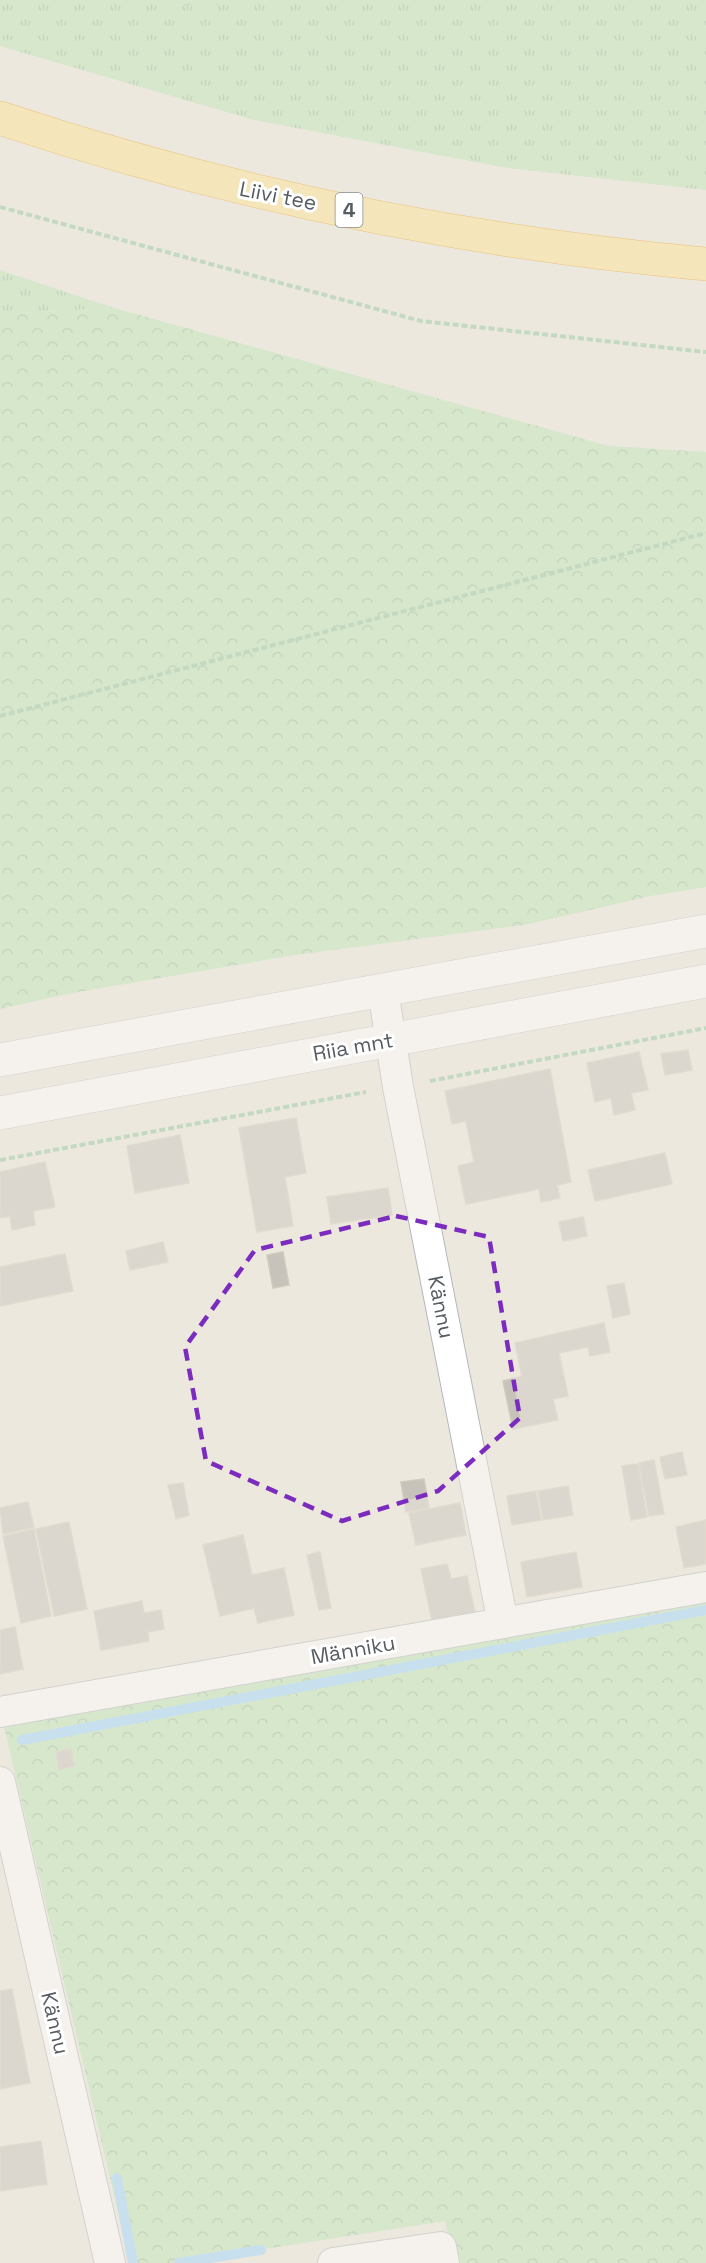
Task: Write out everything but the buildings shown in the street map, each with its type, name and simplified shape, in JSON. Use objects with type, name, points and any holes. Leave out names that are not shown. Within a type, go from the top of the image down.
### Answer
[{"type":"highway","name":"Liivi tee","points":[[0,118],[246,190],[440,228],[641,258],[706,264]]},
{"type":"main road","points":[[0,1060],[706,931]]},
{"type":"main road","name":"Riia mnt","points":[[0,1113],[706,981]]},
{"type":"street","name":"Kännu","points":[[383,990],[398,1087],[503,1623]]},
{"type":"street","name":"Männiku","points":[[0,1712],[706,1587]]},
{"type":"street","name":"Kännu","points":[[0,1782],[110,2263]]},
{"type":"street","points":[[333,2263],[442,2255]]},
{"type":"path","points":[[0,207],[421,321],[706,352]]},
{"type":"path","points":[[0,716],[706,533]]},
{"type":"path","points":[[0,1160],[706,1028]]},
{"type":"highlighted area","points":[[396,1216],[489,1237],[520,1418],[438,1491],[342,1521],[206,1461],[185,1347],[255,1250]]},
{"type":"green space","points":[[0,0],[179,0],[177,6],[330,0],[706,0],[706,190],[507,168],[254,120],[0,46]]},
{"type":"green space","points":[[179,0],[330,0],[176,6]]},
{"type":"green space","points":[[0,270],[114,308],[0,314]]},
{"type":"green space","points":[[114,308],[609,446],[706,452],[706,887],[651,896],[524,925],[295,955],[72,993],[0,1009],[0,314]]},
{"type":"green space","points":[[706,1589],[706,2263],[455,2263],[445,2221],[175,2263],[130,2263],[4,1727],[503,1623]]},
{"type":"waterway","points":[[22,1740],[706,1610]]},
{"type":"waterway","points":[[117,2178],[133,2263]]},
{"type":"waterway","points":[[179,2263],[261,2250]]}]
